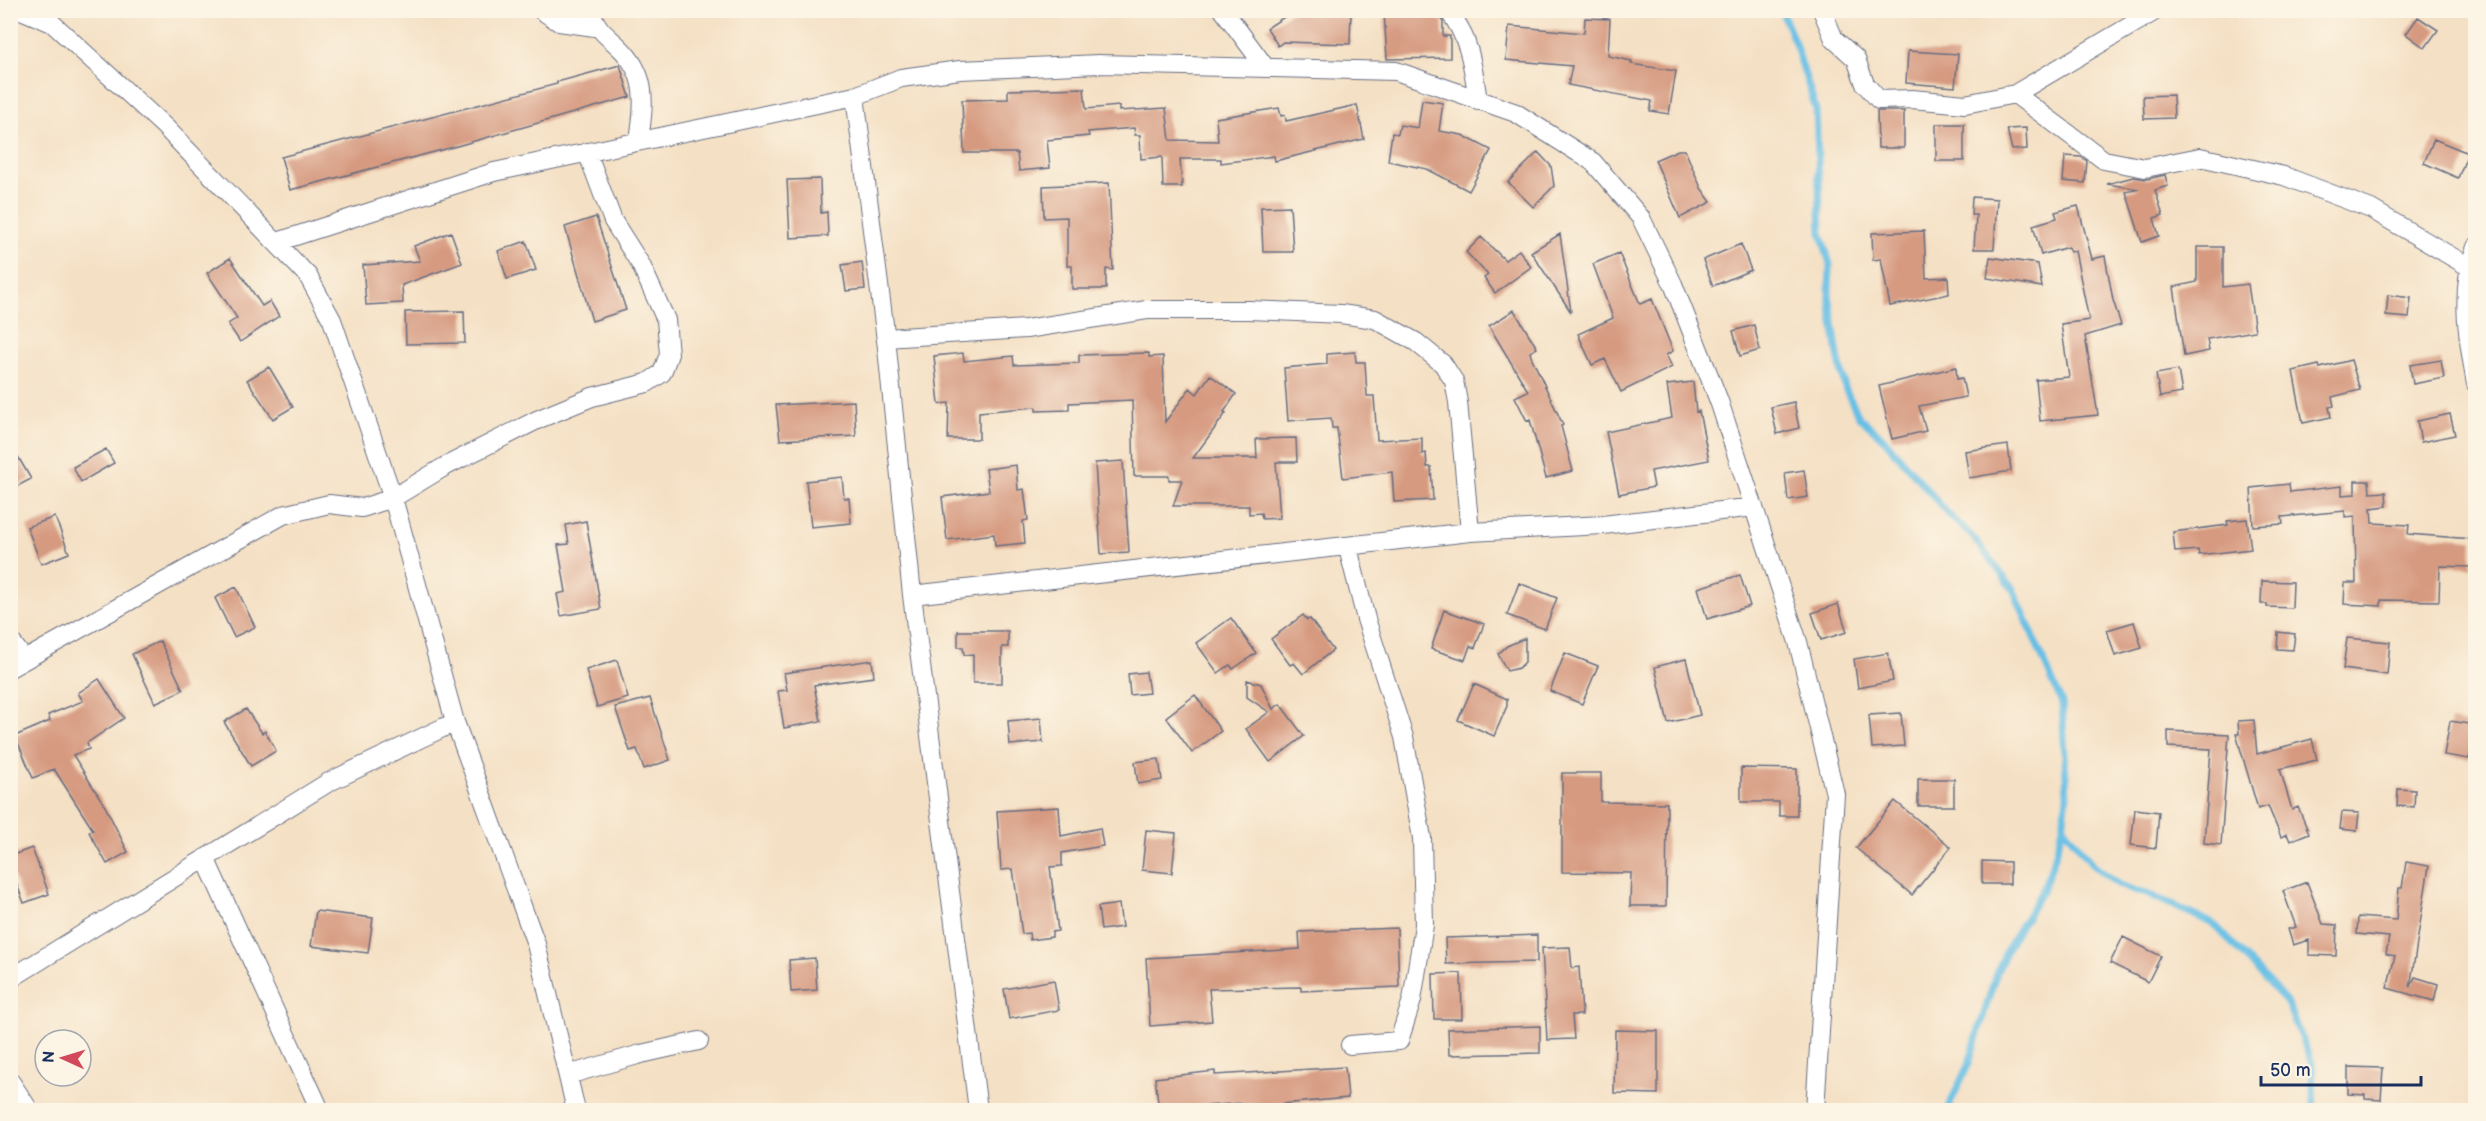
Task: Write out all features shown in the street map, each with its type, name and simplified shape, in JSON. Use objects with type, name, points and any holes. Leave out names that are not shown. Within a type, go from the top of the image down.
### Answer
[{"type":"street","points":[[21,10],[53,17],[165,127],[308,276],[332,320],[393,498],[456,722],[536,944],[576,1110]]},
{"type":"street","points":[[541,10],[559,22],[593,19],[621,49],[642,78],[644,105],[639,141]]},
{"type":"street","points":[[1223,10],[1266,68]]},
{"type":"street","points":[[1448,10],[1461,27],[1472,56],[1478,101]]},
{"type":"street","points":[[1822,10],[1834,39],[1856,59],[1865,84],[1880,100],[1912,99],[1965,104],[2015,94],[2157,10]]},
{"type":"street","points":[[277,242],[494,172],[855,96],[901,78],[960,70],[1098,64],[1396,71],[1516,113],[1593,162],[1641,218],[1673,284],[1715,391],[1798,642],[1835,794],[1815,1110]]},
{"type":"street","points":[[2015,94],[2104,160],[2145,168],[2199,157],[2284,176],[2371,209],[2472,269]]},
{"type":"street","points":[[855,96],[886,338],[912,595],[978,1110]]},
{"type":"street","points":[[10,640],[17,664],[283,515],[329,504],[362,508],[393,498],[444,467],[539,419],[592,398],[647,383],[662,373],[669,354],[666,320],[641,265],[613,221],[587,152]]},
{"type":"street","points":[[2475,248],[2466,326],[2475,384]]},
{"type":"street","points":[[886,338],[1026,328],[1147,310],[1272,310],[1341,314],[1375,319],[1416,342],[1443,364],[1454,381],[1470,532]]},
{"type":"street","points":[[912,595],[1348,548],[1470,532],[1604,525],[1754,507]]},
{"type":"street","points":[[1348,548],[1366,619],[1404,737],[1422,838],[1424,925],[1412,1000],[1400,1041],[1350,1045]]},
{"type":"street","points":[[10,979],[329,782],[456,722]]},
{"type":"street","points":[[205,858],[320,1110]]},
{"type":"street","points":[[568,1075],[641,1054],[699,1041]]},
{"type":"street","points":[[10,1081],[29,1110]]},
{"type":"building","points":[[1295,10],[1351,10],[1350,44],[1283,42],[1278,46],[1267,28]]},
{"type":"building","points":[[1403,10],[1404,16],[1439,16],[1443,22],[1443,36],[1450,36],[1450,58],[1387,59],[1384,12]]},
{"type":"building","points":[[2418,17],[2438,30],[2425,48],[2406,34]]},
{"type":"building","points":[[1585,18],[1610,19],[1608,56],[1632,61],[1631,64],[1676,71],[1669,114],[1650,111],[1652,101],[1568,85],[1572,66],[1506,60],[1509,26],[1584,33]]},
{"type":"building","points":[[1908,51],[1958,54],[1955,87],[1906,83]]},
{"type":"building","points":[[620,65],[630,97],[290,190],[281,157],[557,84],[557,82]]},
{"type":"building","points":[[1084,88],[1086,109],[1119,106],[1119,111],[1166,108],[1170,140],[1218,141],[1216,118],[1279,108],[1281,116],[1285,115],[1286,121],[1357,105],[1364,139],[1275,161],[1274,156],[1221,163],[1221,159],[1180,159],[1182,187],[1163,187],[1162,157],[1141,159],[1140,135],[1135,135],[1134,128],[1088,132],[1089,136],[1047,140],[1050,168],[1019,171],[1017,153],[964,153],[962,100],[1008,99],[1008,90]]},
{"type":"building","points":[[2173,95],[2174,118],[2144,119],[2143,96]]},
{"type":"building","points":[[1422,100],[1443,103],[1439,131],[1462,135],[1491,150],[1469,191],[1427,169],[1388,161],[1392,133],[1398,134],[1400,125],[1418,128]]},
{"type":"building","points":[[1877,111],[1904,111],[1904,148],[1878,148]]},
{"type":"building","points":[[1936,124],[1964,124],[1964,161],[1936,161]]},
{"type":"building","points":[[2026,128],[2027,149],[2012,150],[2007,129]]},
{"type":"building","points":[[2434,139],[2468,153],[2458,178],[2424,163]]},
{"type":"building","points":[[1678,150],[1685,150],[1701,188],[1711,202],[1680,218],[1655,160]]},
{"type":"building","points":[[1538,152],[1551,166],[1554,186],[1533,207],[1508,182]]},
{"type":"building","points":[[2065,156],[2081,157],[2087,161],[2085,183],[2063,181]]},
{"type":"building","points":[[2165,175],[2168,186],[2155,190],[2163,215],[2154,218],[2159,236],[2142,242],[2126,192],[2139,189],[2107,184],[2133,177],[2147,179]]},
{"type":"building","points":[[820,179],[821,213],[827,212],[828,236],[790,238],[787,180]]},
{"type":"building","points":[[1109,183],[1113,270],[1106,269],[1106,289],[1072,289],[1072,266],[1067,266],[1067,217],[1044,218],[1043,186]]},
{"type":"building","points":[[1972,197],[1997,199],[1994,249],[1974,249],[1976,215],[1971,215]]},
{"type":"building","points":[[1290,206],[1293,252],[1263,252],[1261,207]]},
{"type":"building","points":[[2078,206],[2092,259],[2105,256],[2113,300],[2121,325],[2085,336],[2098,415],[2040,421],[2036,380],[2069,377],[2061,324],[2089,320],[2075,251],[2070,252],[2068,247],[2041,255],[2033,225],[2057,218],[2055,212]]},
{"type":"building","points":[[596,217],[626,310],[592,321],[565,227]]},
{"type":"building","points":[[1924,231],[1926,278],[1948,277],[1949,294],[1890,306],[1881,259],[1873,260],[1872,233]]},
{"type":"building","points":[[451,232],[462,263],[402,285],[403,303],[366,305],[363,265],[420,261],[414,246]]},
{"type":"building","points":[[1560,234],[1571,312],[1531,252]]},
{"type":"building","points":[[1481,237],[1505,260],[1519,250],[1531,267],[1495,293],[1484,278],[1488,275],[1466,252]]},
{"type":"building","points":[[526,241],[536,270],[507,279],[498,251]]},
{"type":"building","points":[[1741,244],[1751,270],[1713,286],[1703,260]]},
{"type":"building","points":[[2197,247],[2223,247],[2223,287],[2248,284],[2255,331],[2207,339],[2209,351],[2184,356],[2174,287],[2197,282]]},
{"type":"building","points":[[1619,253],[1640,304],[1652,299],[1673,351],[1666,355],[1672,367],[1621,392],[1605,359],[1592,365],[1578,334],[1613,318],[1593,264]]},
{"type":"building","points":[[1990,257],[2038,264],[2042,287],[1987,278]]},
{"type":"building","points":[[230,258],[262,306],[270,301],[279,316],[240,342],[228,324],[237,318],[207,273]]},
{"type":"building","points":[[862,262],[865,289],[846,291],[842,265]]},
{"type":"building","points":[[2388,295],[2411,298],[2409,318],[2386,316]]},
{"type":"building","points":[[1514,310],[1537,348],[1530,352],[1531,356],[1563,425],[1561,426],[1573,471],[1546,478],[1530,420],[1527,421],[1515,397],[1528,391],[1489,326]]},
{"type":"building","points":[[464,311],[465,343],[406,344],[405,312]]},
{"type":"building","points":[[1754,325],[1760,350],[1740,356],[1733,331]]},
{"type":"building","points":[[1355,352],[1356,362],[1365,362],[1367,396],[1374,396],[1377,440],[1422,438],[1422,454],[1426,453],[1427,467],[1431,467],[1433,500],[1394,502],[1392,472],[1343,478],[1337,428],[1332,428],[1331,418],[1288,421],[1284,368],[1327,364],[1327,354]]},
{"type":"building","points":[[963,353],[964,361],[1013,356],[1014,365],[1079,363],[1079,355],[1149,353],[1149,357],[1163,356],[1165,422],[1190,388],[1197,394],[1210,375],[1236,394],[1224,412],[1226,413],[1193,458],[1257,458],[1256,439],[1296,438],[1297,462],[1276,462],[1280,518],[1262,519],[1261,513],[1249,514],[1249,506],[1173,506],[1182,480],[1169,480],[1169,476],[1134,476],[1132,400],[1069,403],[1069,410],[1036,411],[1036,407],[979,412],[979,439],[948,439],[949,403],[939,404],[934,356]]},
{"type":"building","points":[[2351,360],[2360,390],[2332,397],[2334,406],[2329,407],[2331,417],[2303,423],[2293,371],[2319,365],[2320,368]]},
{"type":"building","points":[[2441,360],[2444,378],[2413,384],[2410,365]]},
{"type":"building","points":[[269,367],[293,407],[273,419],[247,380]]},
{"type":"building","points":[[1956,367],[1957,379],[1962,378],[1966,397],[1919,406],[1926,431],[1892,439],[1879,386]]},
{"type":"building","points":[[2178,370],[2182,393],[2160,397],[2156,374]]},
{"type":"building","points":[[1693,382],[1696,412],[1699,411],[1709,460],[1651,471],[1654,487],[1619,494],[1606,432],[1672,418],[1667,385]]},
{"type":"building","points":[[854,401],[856,436],[780,440],[776,405]]},
{"type":"building","points":[[1794,402],[1799,428],[1777,434],[1771,407]]},
{"type":"building","points":[[2450,414],[2455,435],[2421,442],[2417,421]]},
{"type":"building","points":[[10,443],[31,479],[10,490]]},
{"type":"building","points":[[2008,445],[2011,471],[1969,478],[1965,451]]},
{"type":"building","points":[[106,449],[114,463],[81,482],[73,467]]},
{"type":"building","points":[[1123,461],[1129,552],[1101,554],[1095,463]]},
{"type":"building","points":[[1016,465],[1018,490],[1024,489],[1028,520],[1023,521],[1025,543],[995,546],[994,534],[947,540],[942,497],[989,491],[986,469]]},
{"type":"building","points":[[1804,470],[1808,497],[1788,500],[1785,473]]},
{"type":"building","points":[[842,477],[844,498],[849,498],[851,523],[811,527],[806,481]]},
{"type":"building","points":[[2355,481],[2369,481],[2370,493],[2386,492],[2387,506],[2371,508],[2372,523],[2409,525],[2408,534],[2472,539],[2471,567],[2440,566],[2439,601],[2381,600],[2381,606],[2344,604],[2345,583],[2356,583],[2355,516],[2345,517],[2345,511],[2282,517],[2283,524],[2253,526],[2251,488],[2289,484],[2290,492],[2342,486],[2342,495],[2355,494]]},
{"type":"building","points":[[55,517],[69,553],[41,564],[27,527]]},
{"type":"building","points":[[2247,519],[2251,549],[2199,555],[2198,550],[2175,552],[2173,532],[2228,525],[2227,521]]},
{"type":"building","points":[[586,521],[601,609],[561,616],[557,594],[566,592],[558,545],[569,544],[566,525]]},
{"type":"building","points":[[1740,575],[1750,606],[1707,619],[1698,588]]},
{"type":"building","points":[[2262,581],[2293,582],[2292,608],[2267,607],[2267,604],[2261,604]]},
{"type":"building","points":[[1519,583],[1557,598],[1545,629],[1507,615]]},
{"type":"building","points":[[236,587],[255,627],[234,637],[215,598]]},
{"type":"building","points":[[1838,604],[1847,632],[1821,640],[1812,613]]},
{"type":"building","points":[[1444,610],[1484,624],[1475,648],[1470,646],[1465,660],[1431,649]]},
{"type":"building","points":[[1303,615],[1307,620],[1310,619],[1333,650],[1303,674],[1294,663],[1290,665],[1271,639]]},
{"type":"building","points":[[1231,618],[1256,653],[1233,669],[1230,665],[1218,673],[1196,643]]},
{"type":"building","points":[[2134,622],[2142,648],[2115,656],[2107,630]]},
{"type":"building","points":[[958,631],[1008,631],[1008,647],[1002,647],[1002,683],[973,683],[973,654],[964,655],[963,647],[958,647]]},
{"type":"building","points":[[2278,632],[2295,634],[2293,650],[2277,649]]},
{"type":"building","points":[[1525,638],[1525,662],[1519,668],[1507,671],[1498,654],[1507,646]]},
{"type":"building","points":[[2347,638],[2390,642],[2387,675],[2343,669]]},
{"type":"building","points":[[160,641],[183,690],[155,703],[132,654]]},
{"type":"building","points":[[1565,653],[1598,666],[1582,704],[1550,691]]},
{"type":"building","points":[[1888,653],[1893,681],[1858,688],[1854,659]]},
{"type":"building","points":[[1686,659],[1700,715],[1668,723],[1655,667]]},
{"type":"building","points":[[617,660],[628,698],[597,707],[586,670]]},
{"type":"building","points":[[872,660],[874,677],[814,685],[821,721],[784,728],[778,691],[787,690],[784,673]]},
{"type":"building","points":[[1146,672],[1149,693],[1130,695],[1128,674]]},
{"type":"building","points":[[99,679],[124,718],[87,743],[89,749],[73,755],[105,806],[128,852],[107,864],[89,832],[93,830],[54,769],[33,778],[15,736],[50,721],[48,715],[83,701],[78,693]]},
{"type":"building","points":[[1247,680],[1261,684],[1273,709],[1280,704],[1304,736],[1270,762],[1246,729],[1269,712],[1247,697]]},
{"type":"building","points":[[1474,684],[1507,699],[1507,706],[1494,736],[1458,720]]},
{"type":"building","points":[[1195,695],[1221,731],[1192,753],[1166,717]]},
{"type":"building","points":[[650,698],[670,760],[644,769],[637,749],[630,751],[615,707]]},
{"type":"building","points":[[246,709],[262,733],[265,731],[276,751],[251,766],[224,722]]},
{"type":"building","points":[[1901,713],[1904,746],[1872,748],[1869,715]]},
{"type":"building","points":[[1041,718],[1043,742],[1010,745],[1008,721]]},
{"type":"building","points":[[2254,720],[2257,754],[2312,739],[2317,760],[2280,769],[2292,810],[2298,807],[2309,833],[2290,841],[2287,834],[2281,837],[2268,806],[2258,809],[2236,734],[2239,734],[2238,721]]},
{"type":"building","points":[[2450,721],[2475,725],[2469,759],[2444,755]]},
{"type":"building","points":[[2168,731],[2229,734],[2221,845],[2204,843],[2211,749],[2168,747]]},
{"type":"building","points":[[1159,759],[1162,780],[1138,784],[1135,762]]},
{"type":"building","points":[[1741,768],[1797,769],[1797,816],[1779,816],[1779,802],[1741,802]]},
{"type":"building","points":[[1562,773],[1601,773],[1601,802],[1667,803],[1666,906],[1630,906],[1631,873],[1562,872]]},
{"type":"building","points":[[1918,779],[1954,779],[1954,806],[1918,806]]},
{"type":"building","points":[[2398,789],[2415,790],[2414,807],[2397,806]]},
{"type":"building","points":[[1895,801],[1951,847],[1912,895],[1856,848]]},
{"type":"building","points":[[1059,807],[1061,836],[1100,828],[1103,846],[1062,853],[1062,866],[1050,867],[1058,931],[1052,932],[1052,937],[1030,940],[1029,933],[1022,934],[1013,869],[1001,870],[997,811]]},
{"type":"building","points":[[2135,809],[2159,812],[2156,848],[2131,845]]},
{"type":"building","points":[[2342,812],[2359,813],[2357,831],[2340,829]]},
{"type":"building","points":[[1146,830],[1176,833],[1172,873],[1142,870]]},
{"type":"building","points":[[32,848],[49,894],[24,903],[10,867],[10,856]]},
{"type":"building","points":[[1982,861],[2010,862],[2010,884],[1982,884]]},
{"type":"building","points":[[2406,862],[2429,866],[2410,988],[2415,977],[2438,984],[2434,1001],[2387,988],[2395,956],[2386,954],[2389,937],[2357,934],[2358,917],[2396,920],[2399,888],[2402,888]]},
{"type":"building","points":[[2307,882],[2323,924],[2337,925],[2336,956],[2309,955],[2309,940],[2293,945],[2288,929],[2296,927],[2283,891]]},
{"type":"building","points":[[1119,904],[1122,927],[1101,930],[1098,907]]},
{"type":"building","points":[[316,911],[373,918],[368,953],[311,946]]},
{"type":"building","points":[[1397,928],[1399,987],[1301,991],[1301,987],[1209,989],[1212,1021],[1150,1026],[1146,958],[1300,949],[1299,932]]},
{"type":"building","points":[[1537,935],[1537,962],[1446,964],[1445,938]]},
{"type":"building","points":[[2123,937],[2161,956],[2148,982],[2110,963]]},
{"type":"building","points":[[1570,947],[1572,968],[1579,967],[1582,1015],[1572,1015],[1574,1039],[1547,1040],[1542,948]]},
{"type":"building","points":[[815,958],[817,990],[791,992],[789,960]]},
{"type":"building","points":[[1461,973],[1462,1019],[1434,1019],[1433,974]]},
{"type":"building","points":[[1054,980],[1059,1010],[1009,1019],[1004,989]]},
{"type":"building","points":[[1540,1026],[1540,1053],[1449,1055],[1448,1029]]},
{"type":"building","points":[[1615,1030],[1658,1031],[1658,1094],[1614,1093]]},
{"type":"building","points":[[1345,1067],[1348,1098],[1241,1110],[1241,1103],[1159,1110],[1155,1078],[1215,1071],[1215,1075]]},
{"type":"building","points":[[2348,1067],[2383,1068],[2381,1100],[2365,1099],[2365,1095],[2348,1094]]},
{"type":"waterway","points":[[1781,10],[1795,43],[1816,110],[1821,233],[1830,264],[1829,294],[1845,388],[1859,417],[1884,439],[1949,515],[1973,537],[2013,589],[2062,703],[2067,796],[2063,827],[2054,860],[2042,891],[2009,945],[1996,974],[1969,1063],[1947,1110]]},
{"type":"waterway","points":[[2063,827],[2093,865],[2119,885],[2152,896],[2214,924],[2286,1001],[2312,1063],[2314,1110]]}]
